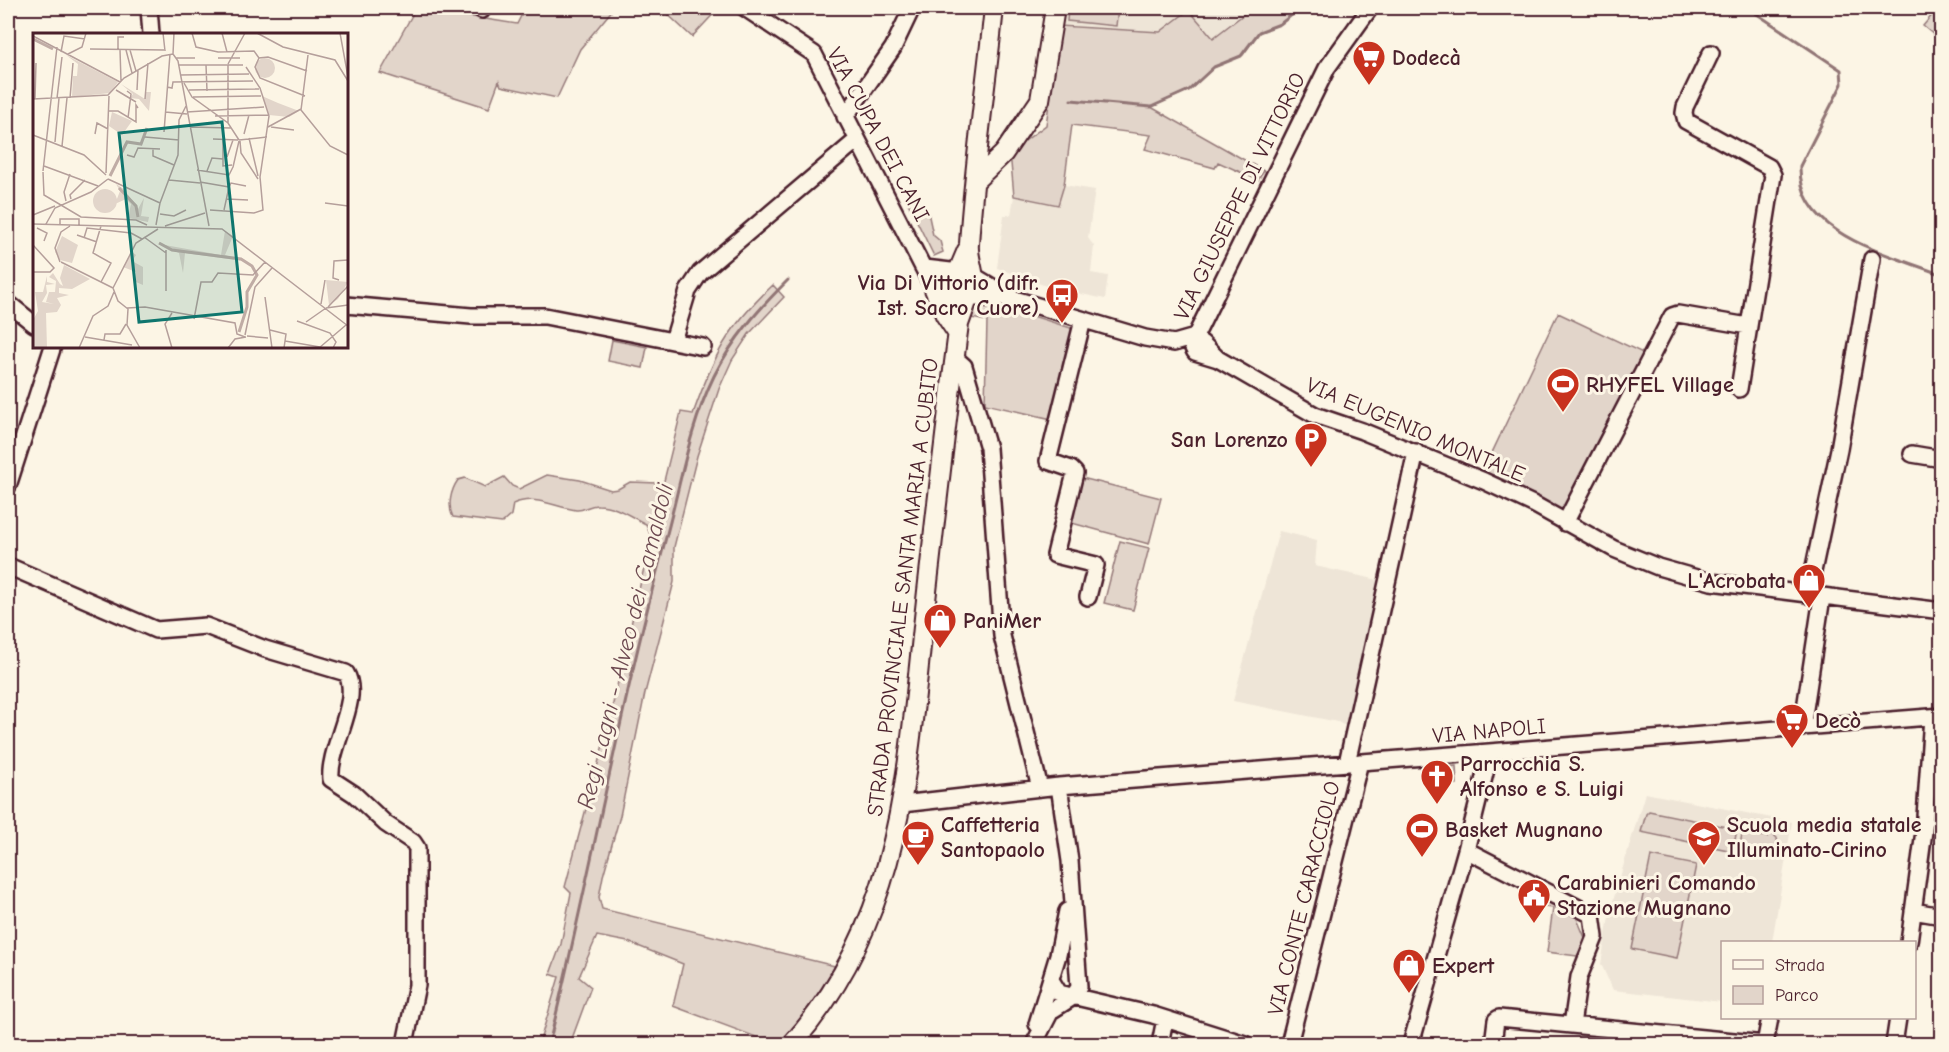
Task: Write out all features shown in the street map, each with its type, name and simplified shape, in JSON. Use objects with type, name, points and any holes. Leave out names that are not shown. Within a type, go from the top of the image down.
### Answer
[{"type":"main road","name":"STRADA PROVINCIALE SANTA MARIA A CUBITO","points":[[792,1044],[813,1021],[833,991],[862,937],[884,876],[902,804],[962,297],[953,284],[968,274],[968,246],[994,8]]},
{"type":"main road","points":[[976,180],[996,162],[1040,100],[1055,8]]},
{"type":"main road","points":[[981,130],[987,137],[995,140],[1005,139],[1019,131]]},
{"type":"main road","points":[[934,288],[945,315],[958,328]]},
{"type":"street","points":[[149,8],[151,33]]},
{"type":"street","name":"VIA CUPA DEI CANI","points":[[745,8],[814,54],[926,268],[934,288]]},
{"type":"street","points":[[845,117],[892,48],[912,8]]},
{"type":"street","name":"VIA GIUSEPPE DI VITTORIO","points":[[968,274],[1011,298],[1083,320],[1164,343],[1189,340],[1199,332],[1327,68],[1370,8]]},
{"type":"street","points":[[1711,53],[1685,107],[1686,121],[1772,170],[1739,389]]},
{"type":"street","points":[[673,341],[688,291],[700,273],[857,140]]},
{"type":"street","points":[[1802,728],[1815,596],[1872,259]]},
{"type":"street","points":[[926,268],[968,274]]},
{"type":"street","points":[[934,288],[962,297]]},
{"type":"street","name":"VIA GIUSEPPE DI VITTORIO","points":[[962,297],[1011,298]]},
{"type":"street","points":[[8,303],[33,323]]},
{"type":"street","points":[[348,305],[471,316],[545,316],[703,347]]},
{"type":"street","points":[[1565,523],[1672,316],[1678,314],[1748,326]]},
{"type":"street","points":[[1083,320],[1048,461],[1071,469],[1075,473],[1055,555],[1096,565],[1088,597]]},
{"type":"street","name":"VIA EUGENIO MONTALE","points":[[1189,340],[1196,352],[1218,359],[1315,415],[1416,452],[1502,489],[1614,549],[1658,567],[1711,582],[1941,611]]},
{"type":"street","points":[[8,486],[52,348]]},
{"type":"street","points":[[955,358],[964,366],[988,448],[1002,636],[1040,788]]},
{"type":"street","name":"VIA CONTE CARACCIOLO","points":[[1289,1044],[1353,763],[1416,452]]},
{"type":"street","points":[[1912,454],[1941,459]]},
{"type":"street","points":[[8,566],[156,630],[206,626],[266,649],[346,673],[350,681],[351,694],[332,756],[331,779],[354,794],[386,824],[413,842],[417,848],[417,985],[405,1044]]},
{"type":"street","points":[[1909,941],[1936,717]]},
{"type":"street","name":"VIA NAPOLI","points":[[902,804],[1059,786],[1936,717]]},
{"type":"street","points":[[1411,1044],[1466,850],[1490,753]]},
{"type":"street","points":[[1033,1044],[1051,1011],[1073,997],[1079,987],[1069,943],[1063,865],[1066,839],[1059,786]]},
{"type":"street","points":[[1466,850],[1592,915],[1595,937],[1579,977],[1572,1025]]},
{"type":"street","points":[[1913,911],[1941,916]]},
{"type":"street","points":[[1033,1044],[1051,980],[1069,943]]},
{"type":"street","points":[[1051,980],[1059,993],[1165,1019],[1245,1044]]},
{"type":"street","points":[[1493,1044],[1497,1018],[1766,1044],[1770,1019]]},
{"type":"street","points":[[1160,1044],[1165,1019]]},
{"type":"street","points":[[1894,1044],[1898,1019]]},
{"type":"shaded area","points":[[1065,8],[1252,8],[1213,38],[1189,10],[1160,32],[1062,25]]},
{"type":"shaded area","points":[[1064,185],[1095,190],[1088,238],[1094,246],[1091,273],[1108,276],[1105,299],[1049,287],[997,268],[1004,215],[1011,215],[1014,196],[1058,205]]},
{"type":"shaded area","points":[[1279,531],[1317,540],[1315,566],[1383,581],[1347,727],[1338,722],[1233,701]]},
{"type":"shaded area","name":"Scuola media statale Illuminato-Cirino","points":[[1645,793],[1792,822],[1772,941],[1721,941],[1721,1002],[1613,990],[1601,964],[1610,911]]},
{"type":"green space","points":[[416,8],[517,24],[525,8],[614,8],[580,49],[557,98],[501,86],[499,81],[489,108],[380,73]]},
{"type":"green space","points":[[661,8],[719,8],[692,37]]},
{"type":"green space","points":[[1068,8],[1118,8],[1116,26],[1067,21]]},
{"type":"green space","points":[[1252,8],[1301,8],[1280,24],[1259,32],[1243,55],[1214,67],[1189,90],[1151,107],[1264,171],[1258,180],[1218,162],[1215,168],[1145,149],[1151,135],[1072,125],[1064,185],[1058,205],[1014,196],[1010,152],[1046,125],[1060,26],[1160,32],[1189,10],[1213,38]]},
{"type":"green space","points":[[1938,8],[1941,8],[1941,41],[1923,26]]},
{"type":"green space","points":[[906,199],[928,212],[933,235],[940,241],[943,252],[934,256]]},
{"type":"green space","points":[[773,285],[784,297],[749,334],[732,360],[719,389],[697,456],[674,547],[674,582],[645,693],[620,816],[599,897],[602,909],[835,966],[824,990],[779,1044],[775,1044],[673,1006],[683,964],[628,942],[597,936],[579,977],[591,987],[570,1044],[539,1044],[559,977],[550,974],[561,944],[571,893],[565,887],[607,730],[651,537],[646,524],[617,509],[595,505],[576,510],[529,500],[513,504],[511,515],[502,523],[453,517],[450,503],[453,488],[458,480],[465,478],[485,487],[504,477],[512,486],[519,489],[547,475],[580,480],[611,490],[630,482],[658,483],[664,481],[681,412],[693,414],[715,359],[733,329]]},
{"type":"green space","points":[[974,302],[995,304],[1074,329],[1052,419],[985,404],[987,321],[971,318]]},
{"type":"green space","name":"RHYFEL Village","points":[[1558,313],[1645,354],[1563,514],[1482,474]]},
{"type":"green space","points":[[612,340],[647,347],[643,368],[608,361]]},
{"type":"green space","points":[[1078,477],[1161,498],[1149,544],[1068,522]]},
{"type":"green space","points":[[1120,541],[1149,548],[1133,610],[1104,603]]},
{"type":"green space","points":[[1456,766],[1457,784],[1428,786],[1427,768]]},
{"type":"green space","points":[[1649,811],[1737,829],[1733,851],[1641,832]]},
{"type":"green space","points":[[1768,830],[1777,838],[1779,855],[1740,847],[1742,833],[1767,837]]},
{"type":"green space","points":[[1651,856],[1696,865],[1677,958],[1632,949]]},
{"type":"green space","points":[[1531,893],[1575,914],[1586,940],[1577,956],[1547,952],[1553,908],[1529,905]]},
{"type":"waterway","name":"Regi Lagni - Alveo dei Camaldoli","points":[[1071,100],[1151,107],[1189,90],[1214,67],[1241,56],[1259,32],[1280,24],[1301,8]]},
{"type":"waterway","name":"Regi Lagni - Alveo dei Camaldoli","points":[[1748,8],[1841,70],[1842,84],[1800,166],[1803,190],[1814,210],[1830,226],[1851,239],[1942,275]]},
{"type":"waterway","name":"Regi Lagni - Alveo dei Camaldoli","points":[[549,1044],[634,666],[698,416],[714,376],[729,349],[756,314],[788,280]]},
{"type":"place","name":"Dodecà","points":[[1369,86]]},
{"type":"place","name":"Via Di Vittorio (difr. Ist. Sacro Cuore)","points":[[1062,324]]},
{"type":"place","name":"RHYFEL Village","points":[[1563,413]]},
{"type":"place","name":"San Lorenzo","points":[[1311,468]]},
{"type":"place","name":"L'Acrobata","points":[[1809,609]]},
{"type":"place","name":"PaniMer","points":[[940,649]]},
{"type":"place","name":"Decò","points":[[1792,749]]},
{"type":"place","name":"Parrocchia S. Alfonso e S. Luigi","points":[[1437,805]]},
{"type":"place","name":"Basket Mugnano","points":[[1422,858]]},
{"type":"place","name":"Caffetteria Santopaolo","points":[[918,866]]},
{"type":"place","name":"Scuola media statale Illuminato-Cirino","points":[[1704,866]]},
{"type":"place","name":"Carabinieri Comando Stazione Mugnano","points":[[1534,924]]},
{"type":"place","name":"Expert","points":[[1409,994]]}]
